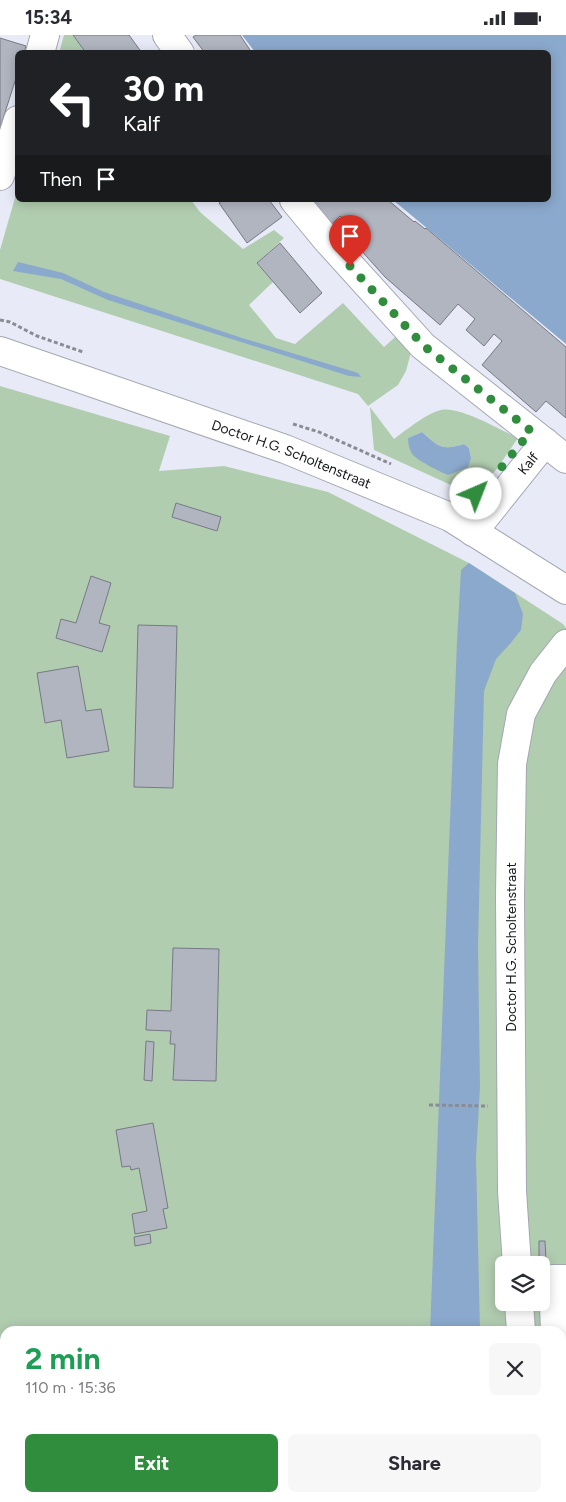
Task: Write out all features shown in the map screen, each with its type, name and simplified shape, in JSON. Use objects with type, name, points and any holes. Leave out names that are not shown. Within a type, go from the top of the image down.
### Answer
[{"type":"street","points":[[41,50],[45,35]]},
{"type":"street","points":[[167,35],[178,50]]},
{"type":"street","points":[[0,176],[15,129]]},
{"type":"street","name":"Kalf","points":[[296,202],[327,240],[424,346],[566,459]]},
{"type":"street","name":"Doctor H.G. Scholtenstraat","points":[[0,351],[285,449],[450,517],[566,590]]},
{"type":"street","name":"Kalf","points":[[474,532],[545,442]]},
{"type":"street","name":"Doctor H.G. Scholtenstraat","points":[[516,1256],[512,1191],[511,1107],[510,896],[512,763],[520,714],[543,673],[566,644]]},
{"type":"street","points":[[555,1326],[553,1279],[566,1279]]},
{"type":"street","points":[[520,1311],[521,1326]]},
{"type":"path","points":[[0,320],[37,336],[90,354]]},
{"type":"path","name":"Doctor H.G. Scholtenstraat","points":[[291,423],[319,432],[392,464]]},
{"type":"path","points":[[428,1105],[511,1107]]},
{"type":"green space","points":[[64,35],[73,35],[84,50],[60,50]]},
{"type":"green space","points":[[15,198],[15,202],[192,202],[200,212],[243,249],[274,230],[284,238],[257,263],[273,282],[249,305],[276,338],[295,344],[343,303],[384,347],[402,331],[411,352],[406,371],[398,385],[368,406],[358,394],[0,279],[0,250]]},
{"type":"green space","points":[[0,386],[170,436],[159,471],[224,466],[328,492],[469,563],[563,624],[566,628],[566,1326],[0,1326]]},
{"type":"green space","points":[[370,407],[394,439],[417,422],[441,410],[469,415],[518,438],[496,470],[479,487],[464,491],[374,450]],"holes":[[[422,432],[440,446],[450,447],[464,444],[469,448],[471,458],[408,438]]]},
{"type":"water","points":[[242,35],[566,35],[566,344],[395,202],[551,202],[551,50],[253,50]]},
{"type":"water","points":[[18,262],[63,273],[104,292],[242,338],[358,373],[361,377],[349,376],[108,300],[61,279],[13,271]]},
{"type":"water","points":[[422,432],[440,446],[450,447],[464,444],[469,448],[471,458],[468,467],[448,475],[415,457],[410,450],[408,438]]},
{"type":"water","points":[[469,563],[515,593],[523,614],[521,630],[496,659],[484,691],[478,946],[480,1087],[476,1157],[480,1326],[430,1326],[457,641],[461,570]]},
{"type":"building","points":[[73,35],[129,35],[140,50],[84,50]]},
{"type":"building","points":[[196,35],[240,35],[250,50],[203,50],[193,37]]},
{"type":"building","points":[[0,38],[26,46],[25,50],[15,50],[15,81],[0,128]]},
{"type":"building","points":[[271,202],[282,217],[247,243],[219,203]]},
{"type":"building","points":[[390,202],[414,222],[426,228],[566,347],[566,418],[546,401],[536,412],[482,365],[502,341],[494,334],[484,346],[466,330],[475,319],[458,304],[440,325],[385,277],[350,238],[355,232],[340,216],[331,225],[310,203]]},
{"type":"building","points":[[280,243],[322,293],[300,313],[257,263]]},
{"type":"building","points":[[176,503],[221,517],[217,531],[172,517]]},
{"type":"building","points":[[91,576],[111,583],[99,623],[110,626],[102,652],[56,638],[61,619],[76,623]]},
{"type":"building","points":[[138,625],[177,626],[173,788],[134,787]]},
{"type":"building","points":[[78,666],[86,711],[101,709],[109,751],[67,758],[61,720],[45,723],[37,673]]},
{"type":"building","points":[[173,948],[219,949],[216,1081],[173,1080],[175,1044],[170,1044],[171,1031],[146,1030],[147,1010],[171,1011]]},
{"type":"building","points":[[146,1041],[154,1042],[152,1081],[144,1080]]},
{"type":"building","points":[[153,1123],[168,1208],[163,1209],[167,1228],[135,1234],[132,1214],[147,1211],[139,1168],[131,1170],[130,1166],[122,1167],[116,1130]]},
{"type":"building","points":[[150,1234],[151,1243],[135,1246],[134,1237]]},
{"type":"building","points":[[539,1241],[545,1241],[546,1256],[539,1256]]},
{"type":"building","points":[[566,1288],[566,1326],[562,1326],[561,1312]]},
{"type":"route","points":[[350,266],[424,346],[531,431],[483,490],[476,494]]}]
